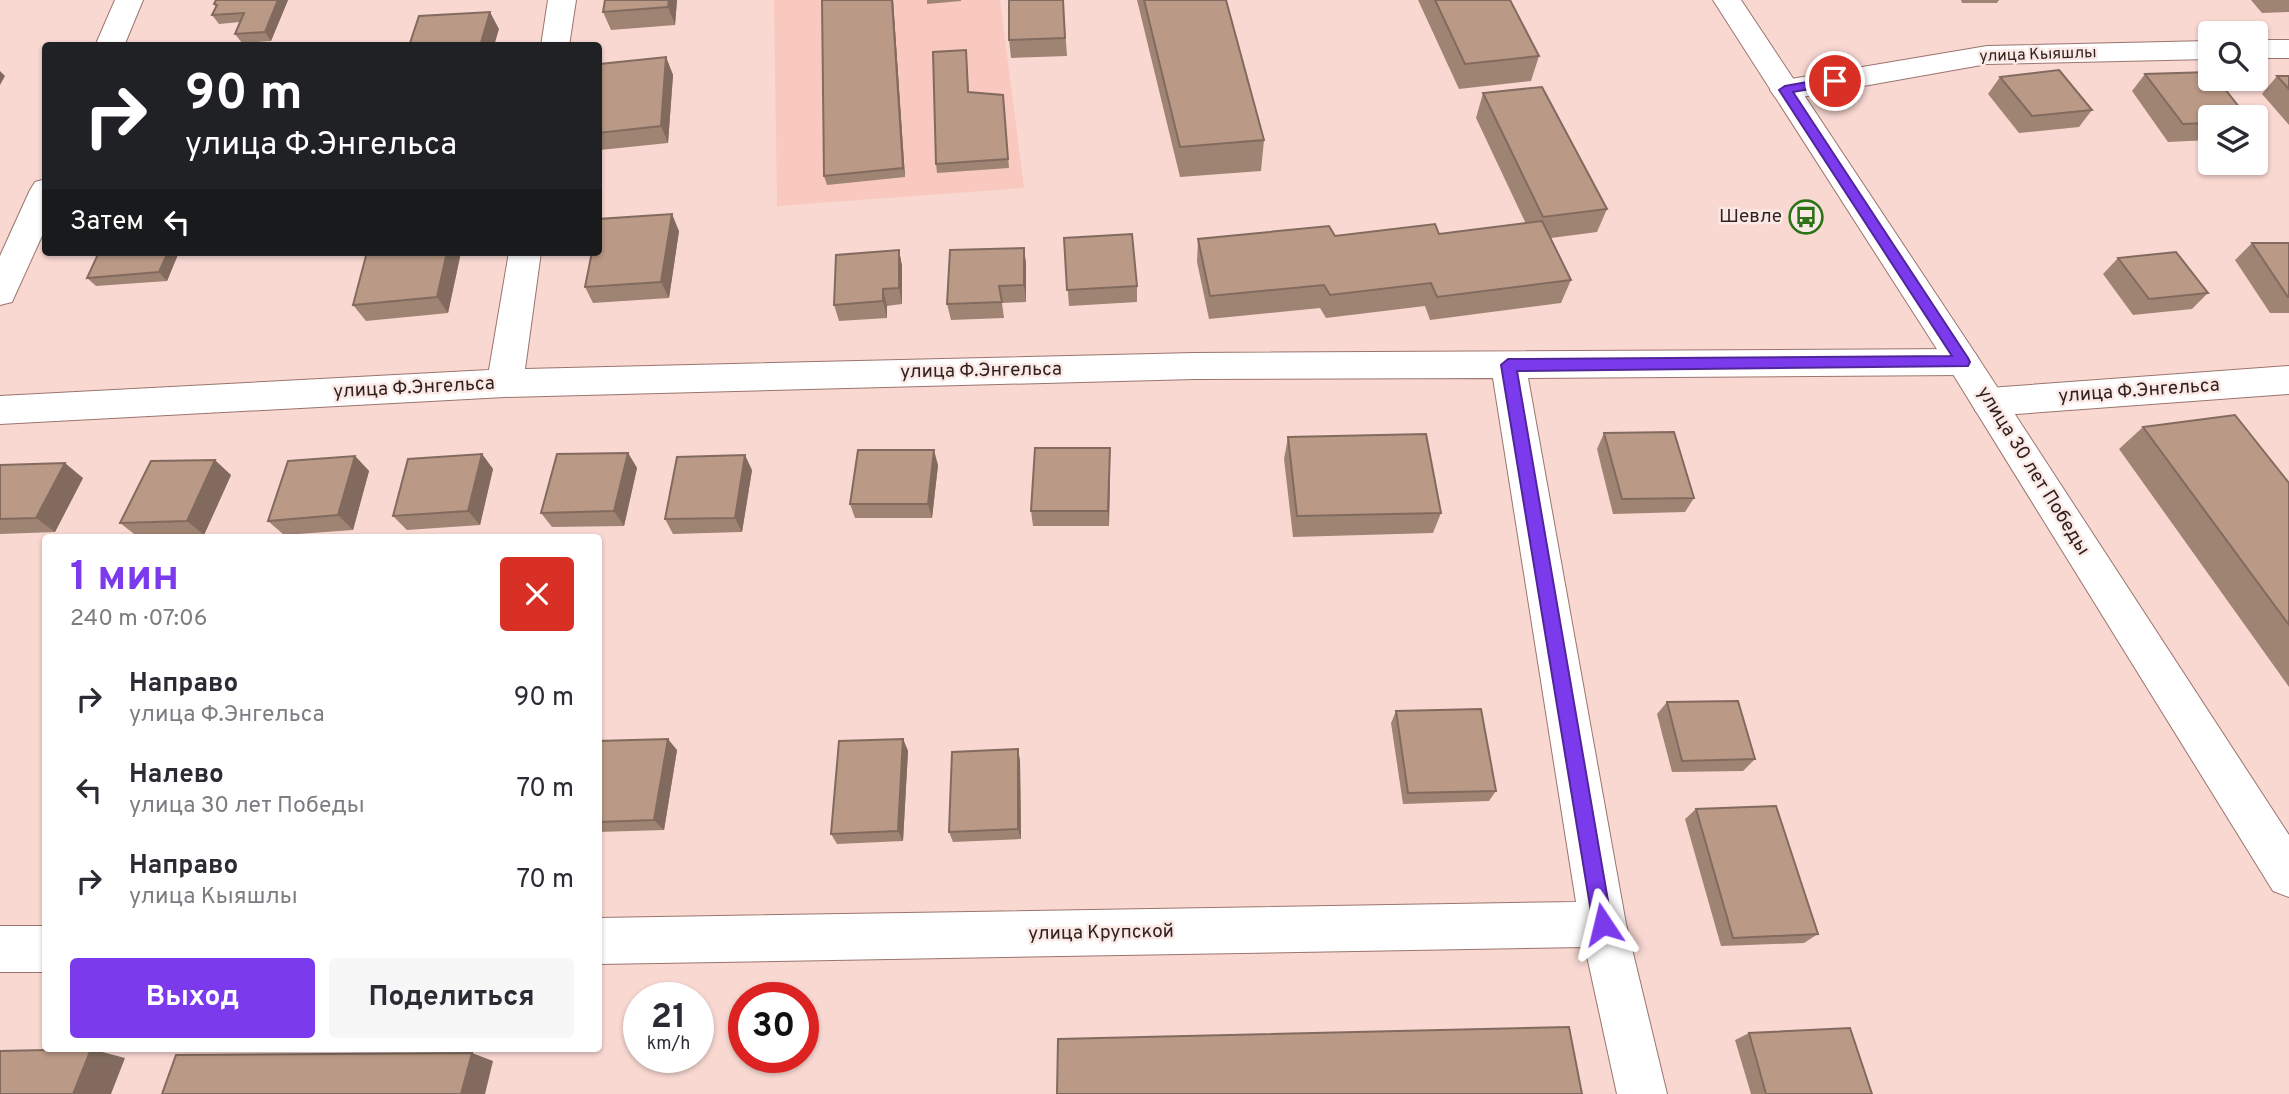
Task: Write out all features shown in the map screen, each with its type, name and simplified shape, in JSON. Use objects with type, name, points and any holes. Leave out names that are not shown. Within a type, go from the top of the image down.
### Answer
[{"type":"street","points":[[111,42],[129,0]]},
{"type":"street","points":[[556,42],[562,0]]},
{"type":"street","name":"улица 30 лет Победы","points":[[1727,0],[1989,402],[2289,875]]},
{"type":"street","points":[[2268,49],[2289,49]]},
{"type":"street","name":"улица Кыяшлы","points":[[1785,90],[1987,55],[2198,50]]},
{"type":"street","points":[[0,293],[42,199]]},
{"type":"street","points":[[505,383],[523,256]]},
{"type":"street","name":"улица Ф.Энгельса","points":[[0,410],[505,383],[1195,366],[1963,362]]},
{"type":"street","points":[[1508,365],[1603,924],[1642,1094]]},
{"type":"street","name":"улица Ф.Энгельса","points":[[1989,402],[2289,380]]},
{"type":"street","name":"улица Крупской","points":[[602,942],[1603,924]]},
{"type":"street","points":[[0,949],[42,949]]},
{"type":"shaded area","points":[[774,0],[1000,0],[1024,188],[777,206]]},
{"type":"building","points":[[216,0],[278,0],[265,32],[235,34],[244,13],[212,15],[217,5],[214,4]]},
{"type":"building","points":[[605,0],[669,0],[668,7],[603,12]]},
{"type":"building","points":[[822,0],[892,0],[903,168],[824,176]]},
{"type":"building","points":[[1009,0],[1063,0],[1065,38],[1009,40]]},
{"type":"building","points":[[1144,0],[1226,0],[1264,140],[1180,147]]},
{"type":"building","points":[[1435,0],[1510,0],[1539,56],[1465,64]]},
{"type":"building","points":[[490,12],[481,42],[410,42],[419,16]]},
{"type":"building","points":[[966,50],[968,92],[1003,95],[1008,159],[936,164],[933,52]]},
{"type":"building","points":[[666,57],[661,126],[602,133],[602,64]]},
{"type":"building","points":[[2059,70],[2092,110],[2032,116],[2000,77]]},
{"type":"building","points":[[2198,72],[2198,91],[2226,91],[2238,105],[2198,105],[2198,123],[2183,124],[2145,74]]},
{"type":"building","points":[[2277,76],[2289,76],[2289,89]]},
{"type":"building","points":[[1542,87],[1607,209],[1543,217],[1483,93]]},
{"type":"building","points":[[672,214],[661,282],[585,287],[591,256],[602,256],[602,219]]},
{"type":"building","points":[[1542,221],[1571,280],[1437,297],[1431,283],[1330,295],[1324,285],[1210,296],[1198,239],[1329,226],[1335,236],[1435,224],[1439,234]]},
{"type":"building","points":[[1132,234],[1137,286],[1067,290],[1064,238]]},
{"type":"building","points":[[2252,243],[2289,243],[2289,297],[2288,297]]},
{"type":"building","points":[[1024,248],[1024,285],[999,286],[1002,302],[947,304],[950,250]]},
{"type":"building","points":[[899,250],[899,288],[883,289],[883,301],[834,305],[836,255]]},
{"type":"building","points":[[2176,252],[2208,293],[2149,299],[2118,258]]},
{"type":"building","points":[[97,256],[166,256],[159,272],[87,278]]},
{"type":"building","points":[[366,256],[446,256],[437,297],[353,305]]},
{"type":"building","points":[[2235,415],[2289,483],[2289,625],[2143,427]]},
{"type":"building","points":[[1674,432],[1694,498],[1622,499],[1604,433]]},
{"type":"building","points":[[1426,434],[1441,513],[1297,516],[1288,437]]},
{"type":"building","points":[[1035,448],[1110,448],[1108,511],[1031,511]]},
{"type":"building","points":[[858,450],[934,450],[928,504],[850,504]]},
{"type":"building","points":[[628,453],[614,511],[541,513],[557,454]]},
{"type":"building","points":[[482,454],[468,511],[393,516],[408,459]]},
{"type":"building","points":[[745,455],[735,518],[665,519],[677,457]]},
{"type":"building","points":[[355,456],[338,515],[268,521],[288,461]]},
{"type":"building","points":[[215,460],[187,521],[120,523],[151,461]]},
{"type":"building","points":[[65,463],[36,518],[0,519],[0,465]]},
{"type":"building","points":[[1738,701],[1755,759],[1682,761],[1667,702]]},
{"type":"building","points":[[1481,709],[1496,791],[1408,793],[1396,711]]},
{"type":"building","points":[[668,739],[654,820],[602,822],[602,741]]},
{"type":"building","points":[[903,739],[898,831],[831,834],[839,741]]},
{"type":"building","points":[[1018,749],[1018,829],[949,832],[952,752]]},
{"type":"building","points":[[1776,806],[1818,934],[1733,938],[1696,809]]},
{"type":"building","points":[[1569,1027],[1582,1094],[1057,1094],[1058,1039]]},
{"type":"building","points":[[1850,1028],[1872,1094],[1766,1094],[1749,1033]]},
{"type":"building","points":[[0,1051],[90,1052],[73,1094],[0,1094]]},
{"type":"building","points":[[472,1053],[461,1094],[162,1094],[176,1055]]},
{"type":"place","name":"Шевле","points":[[1806,217]]},
{"type":"route","points":[[1603,924],[1508,365],[1963,362],[1785,90],[1835,81]]}]
